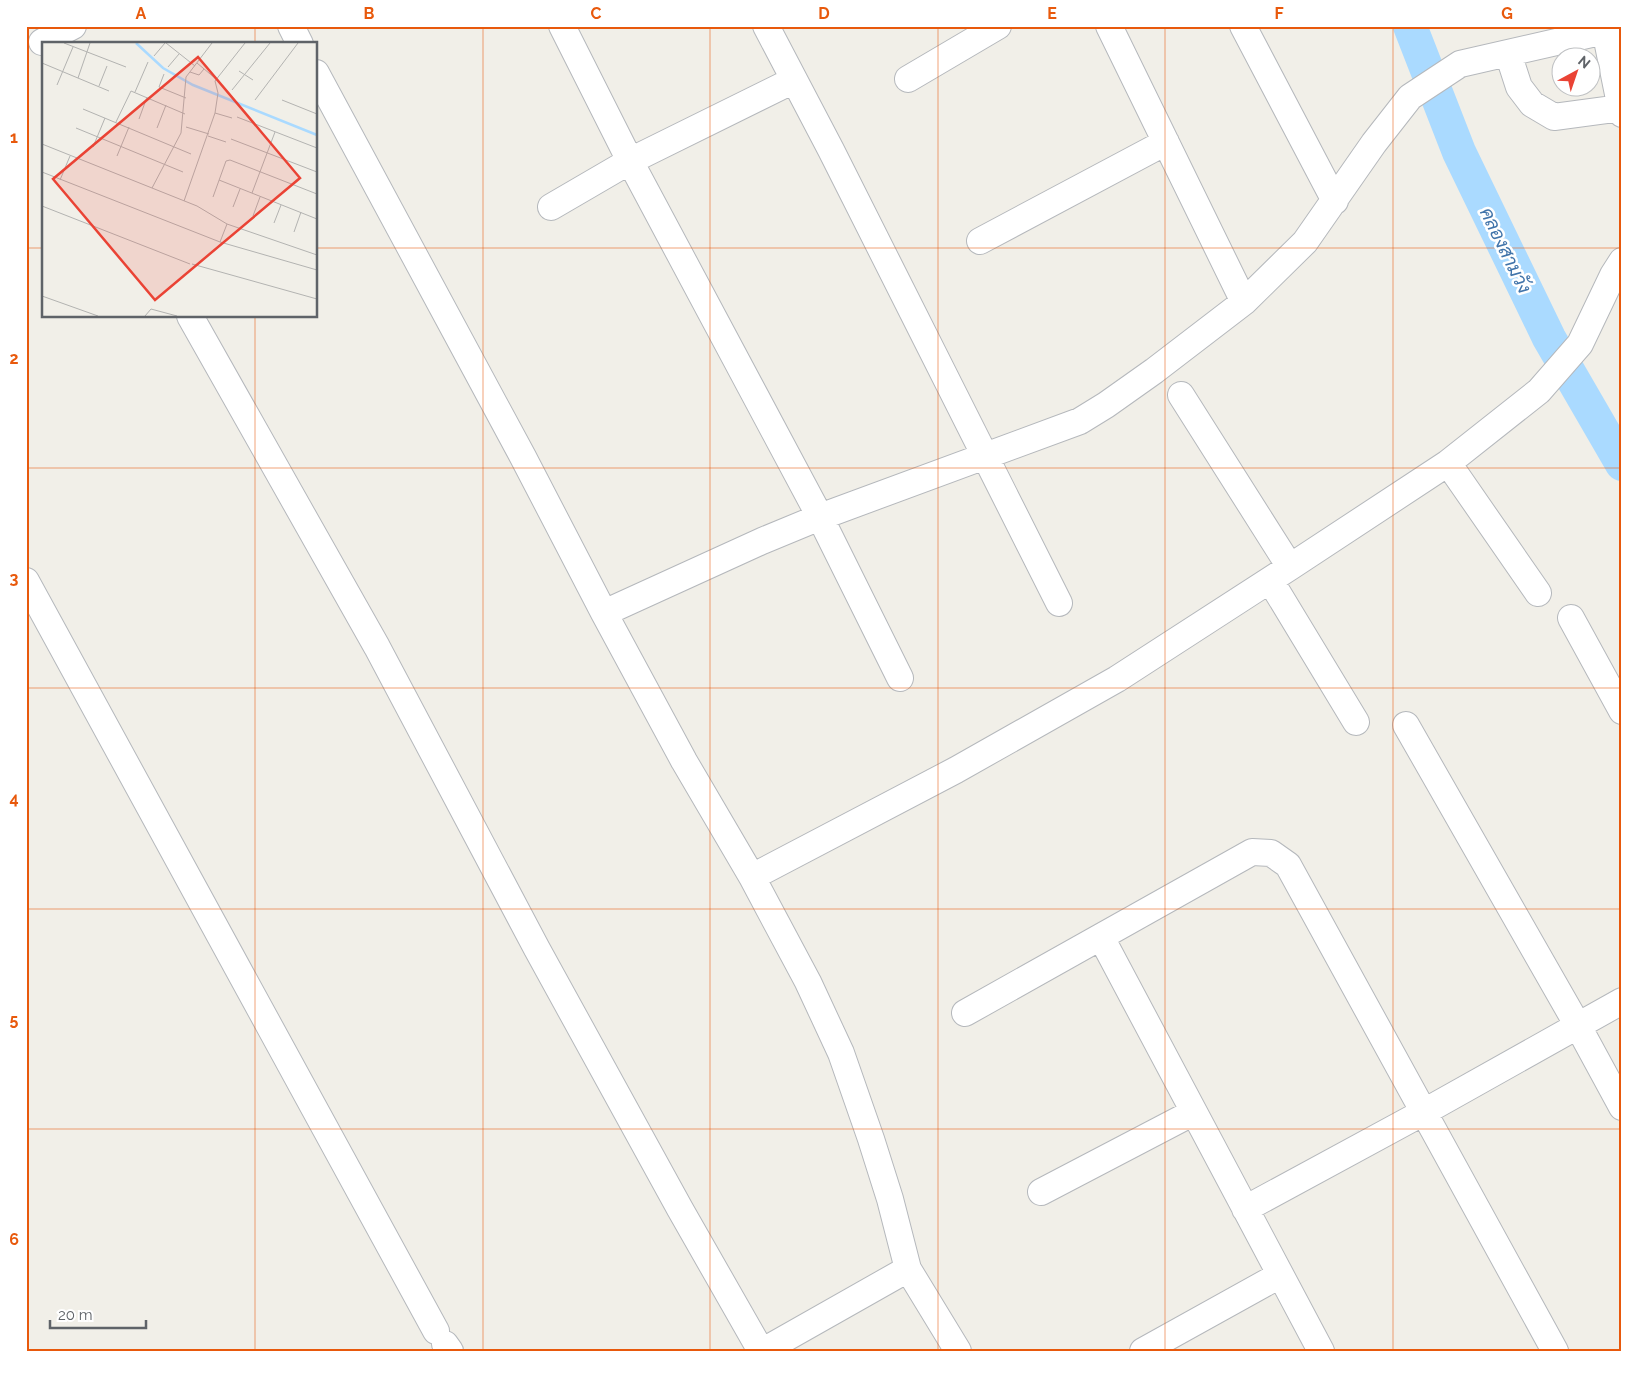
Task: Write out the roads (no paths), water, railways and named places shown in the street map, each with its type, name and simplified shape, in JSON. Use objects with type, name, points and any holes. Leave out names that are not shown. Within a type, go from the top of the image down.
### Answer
[{"type":"street","points":[[39,38],[73,26]]},
{"type":"street","points":[[291,26],[299,42]]},
{"type":"street","points":[[562,26],[630,161],[820,516],[900,678]]},
{"type":"street","points":[[766,26],[831,150],[1059,603]]},
{"type":"street","points":[[908,79],[998,26]]},
{"type":"street","points":[[1109,26],[1244,302]]},
{"type":"street","points":[[1243,26],[1335,201]]},
{"type":"street","points":[[604,613],[820,516],[1080,421],[1106,405],[1244,302],[1305,242],[1374,143],[1410,97],[1460,64],[1508,53],[1573,32],[1613,28],[1621,111],[1554,117],[1532,104],[1519,87],[1508,53]]},
{"type":"street","points":[[318,77],[684,761],[752,877],[808,982],[841,1053],[890,1199],[908,1269],[958,1351]]},
{"type":"street","points":[[551,207],[630,161],[794,80]]},
{"type":"street","points":[[980,241],[1166,142]]},
{"type":"street","points":[[752,877],[956,770],[1117,679],[1448,463],[1539,391],[1580,344],[1613,275],[1622,261]]},
{"type":"street","points":[[191,318],[377,647],[537,949],[680,1209],[762,1351],[908,1269]]},
{"type":"street","points":[[1181,395],[1280,574],[1356,722]]},
{"type":"street","points":[[1448,463],[1538,593]]},
{"type":"street","points":[[26,581],[444,1342]]},
{"type":"street","points":[[1571,618],[1622,711]]},
{"type":"street","points":[[1406,725],[1578,1026],[1622,1107]]},
{"type":"street","points":[[965,1013],[1252,852],[1271,854],[1288,865],[1555,1351]]},
{"type":"street","points":[[1101,937],[1321,1351]]},
{"type":"street","points":[[1245,1209],[1424,1112],[1622,1000]]},
{"type":"street","points":[[1042,1192],[1194,1112]]},
{"type":"street","points":[[1143,1351],[1280,1275]]},
{"type":"waterway","name":"คลองสามวัง","points":[[1410,26],[1459,152],[1549,338],[1622,464]]}]
